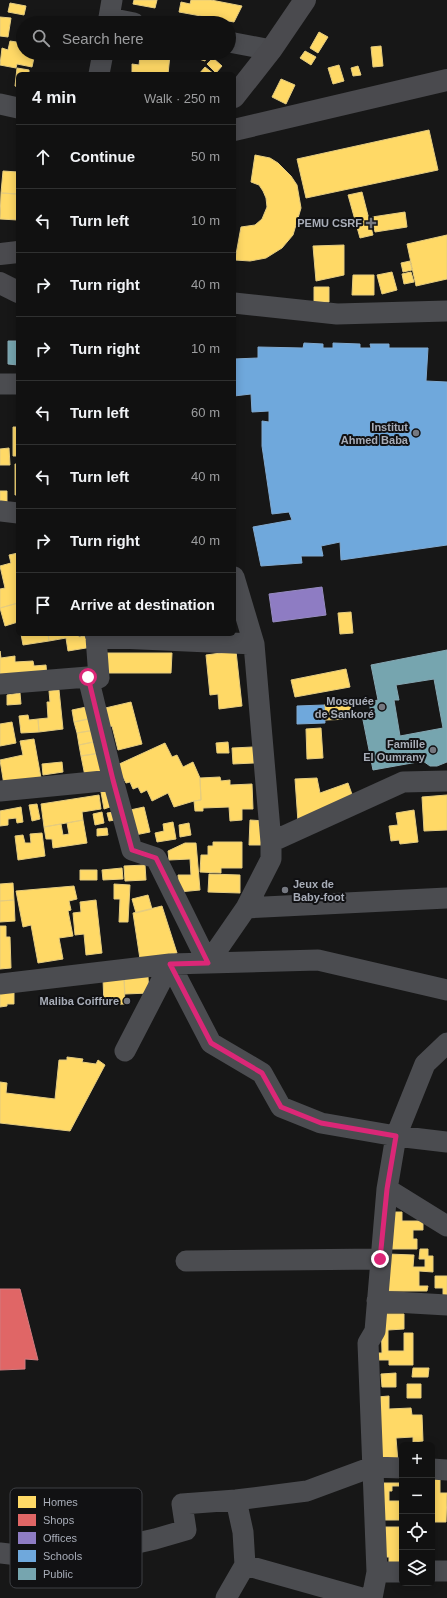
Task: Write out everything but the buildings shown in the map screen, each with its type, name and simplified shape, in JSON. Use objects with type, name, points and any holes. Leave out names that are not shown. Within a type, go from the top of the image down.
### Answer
[{"type":"street","points":[[236,94],[271,50],[305,0]]},
{"type":"street","points":[[236,43],[271,50]]},
{"type":"street","points":[[99,72],[102,60]]},
{"type":"street","points":[[236,130],[447,80]]},
{"type":"street","points":[[0,104],[16,108]]},
{"type":"street","points":[[0,254],[16,252]]},
{"type":"street","points":[[0,283],[16,291]]},
{"type":"street","points":[[236,303],[337,314],[447,311]]},
{"type":"street","points":[[0,384],[16,384]]},
{"type":"street","points":[[0,512],[16,513]]},
{"type":"street","points":[[208,963],[246,908],[271,859],[271,842],[254,644],[236,584]]},
{"type":"street","points":[[0,684],[88,677],[99,678],[95,636],[254,644]]},
{"type":"street","points":[[88,677],[132,850],[156,858],[208,963]]},
{"type":"street","points":[[0,791],[113,780]]},
{"type":"street","points":[[271,842],[403,782],[447,781]]},
{"type":"street","points":[[246,908],[447,898]]},
{"type":"street","points":[[0,984],[170,964],[318,960],[447,990]]},
{"type":"street","points":[[125,1051],[170,964]]},
{"type":"street","points":[[170,964],[211,1043],[262,1073],[281,1107],[321,1123],[396,1136],[447,1142]]},
{"type":"street","points":[[372,1598],[377,1572],[368,1343],[375,1331],[387,1189],[396,1136],[426,1064],[447,1043]]},
{"type":"street","points":[[387,1189],[447,1226]]},
{"type":"street","points":[[186,1261],[380,1259]]},
{"type":"street","points":[[377,1301],[447,1305]]},
{"type":"street","points":[[142,1542],[186,1530],[182,1504],[236,1500],[307,1491],[372,1467],[399,1468]]},
{"type":"street","points":[[435,1469],[447,1470]]},
{"type":"street","points":[[226,1598],[245,1565],[243,1532],[236,1500]]},
{"type":"street","points":[[0,1553],[10,1554]]},
{"type":"street","points":[[245,1565],[362,1598]]},
{"type":"street","points":[[435,1571],[447,1571]]},
{"type":"street","points":[[377,1572],[399,1572]]},
{"type":"place","name":"PEMU CSRF","points":[[371,223]]},
{"type":"place","name":"Institut Ahmed Baba","points":[[416,433]]},
{"type":"place","name":"Mosquée de Sankoré","points":[[382,707]]},
{"type":"place","name":"Famille El Oumrany","points":[[433,750]]},
{"type":"place","name":"Jeux de Baby-foot","points":[[285,890]]},
{"type":"place","name":"Maliba Coiffure","points":[[127,1001]]},
{"type":"route","points":[[88,677],[132,850],[156,858],[208,963],[170,964],[211,1043],[262,1073],[281,1107],[321,1123],[396,1136],[387,1189],[380,1259]]}]
